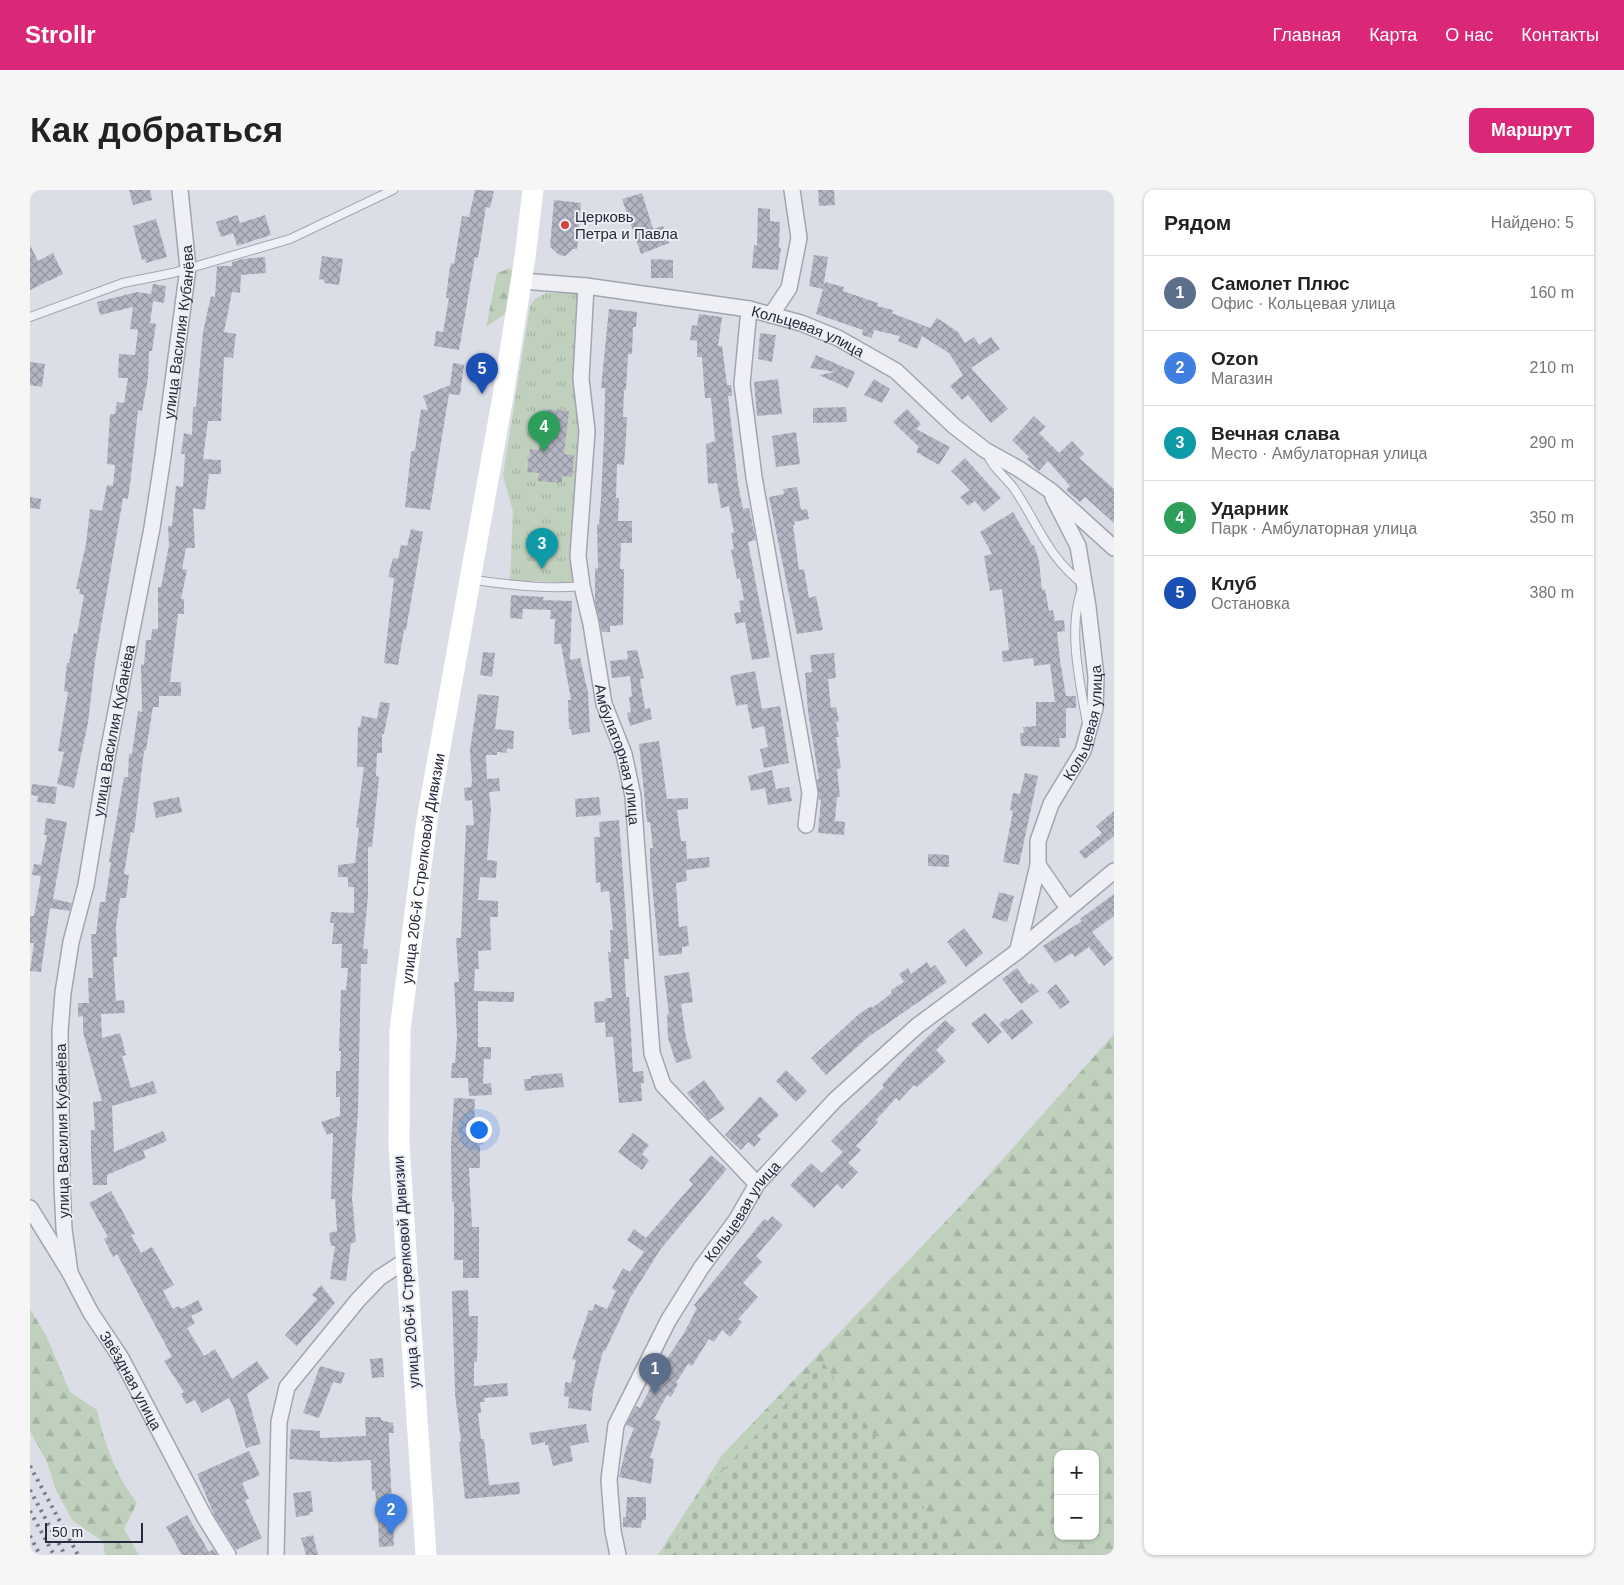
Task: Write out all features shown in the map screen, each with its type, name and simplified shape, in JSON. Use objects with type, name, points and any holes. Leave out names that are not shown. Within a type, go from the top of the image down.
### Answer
[{"type":"main road","name":"улица 206-й Стрелковой Дивизии","points":[[426,1555],[405,1261],[399,1145],[400,1030],[426,820],[471,580],[522,280],[533,190]]},
{"type":"street","name":"улица Василия Кубанёва","points":[[70,1273],[64,1229],[62,1185],[60,1031],[63,993],[71,942],[86,885],[108,752],[152,528],[188,268],[180,190]]},
{"type":"street","points":[[771,315],[789,288],[799,238],[792,190]]},
{"type":"street","name":"Кольцевая улица","points":[[522,280],[586,286],[749,309],[801,323],[838,338],[896,371],[954,426],[985,450],[1019,469],[1050,491],[1114,548]]},
{"type":"street","name":"Амбулаторная улица","points":[[586,286],[580,379],[587,431],[578,556],[604,704],[624,754],[633,796],[652,1053],[663,1085],[757,1184]]},
{"type":"street","points":[[749,309],[742,384],[754,477],[810,793],[806,825]]},
{"type":"street","name":"Кольцевая улица","points":[[1018,951],[1024,933],[1038,865],[1038,841],[1051,804],[1083,752],[1095,708],[1096,677],[1078,546],[1050,491]]},
{"type":"street","points":[[1038,865],[1067,907]]},
{"type":"street","name":"Кольцевая улица","points":[[618,1555],[613,1531],[609,1480],[616,1425],[668,1321],[701,1268],[737,1219],[757,1184],[835,1100],[910,1032],[1018,951],[1067,907],[1114,870]]},
{"type":"street","name":"Звёздная улица","points":[[30,1208],[70,1273],[91,1313],[121,1358],[205,1518],[228,1555]]},
{"type":"street","points":[[276,1555],[279,1422],[287,1387],[325,1338],[368,1289],[379,1278],[405,1261]]},
{"type":"lane","points":[[30,316],[123,283],[188,268],[290,239],[393,190]]},
{"type":"lane","points":[[985,450],[989,459],[1014,489],[1046,546],[1068,572],[1084,585]]},
{"type":"lane","points":[[471,580],[529,586],[582,586]]},
{"type":"green space","points":[[511,268],[515,287],[506,313],[486,327],[497,273]]},
{"type":"green space","points":[[546,293],[582,293],[582,429],[576,583],[510,580],[513,512],[503,475],[530,306],[535,299]]},
{"type":"green space","points":[[1114,1034],[1114,1555],[658,1555],[722,1455],[970,1196]]},
{"type":"green space","points":[[30,1309],[46,1335],[70,1392],[97,1410],[103,1435],[112,1459],[123,1482],[137,1503],[124,1529],[139,1555],[105,1555],[103,1542],[72,1520],[56,1490],[47,1462],[30,1431]]},
{"type":"green space","points":[[824,1363],[957,1555],[667,1555],[697,1498]]},
{"type":"building","points":[[129,190],[150,190],[152,200],[133,205]]},
{"type":"building","points":[[475,190],[494,191],[490,208],[486,207],[478,258],[475,257],[459,350],[434,346],[436,331],[443,332],[449,298],[446,298],[449,273],[451,263],[454,264],[462,216],[469,217]]},
{"type":"building","points":[[818,190],[834,190],[835,205],[819,206]]},
{"type":"building","points":[[642,193],[653,229],[663,226],[669,243],[641,254],[622,199]]},
{"type":"building","name":"Церковь Петра и Павла","points":[[554,200],[581,203],[577,249],[573,249],[565,256],[559,255],[550,247]]},
{"type":"building","points":[[758,208],[770,209],[770,221],[780,222],[779,248],[781,248],[778,270],[752,268],[754,245],[757,246]]},
{"type":"building","points":[[237,215],[240,223],[265,215],[271,235],[237,246],[233,233],[221,237],[216,222]]},
{"type":"building","points":[[156,219],[167,257],[146,263],[145,259],[142,260],[133,226]]},
{"type":"building","points":[[30,245],[38,261],[53,253],[63,274],[30,290]]},
{"type":"building","points":[[814,255],[828,257],[823,289],[809,286]]},
{"type":"building","points":[[322,256],[343,259],[339,285],[324,283],[324,280],[319,279]]},
{"type":"building","points":[[265,257],[266,273],[241,275],[240,293],[232,292],[224,332],[236,334],[233,358],[224,357],[221,421],[208,421],[203,459],[221,460],[221,474],[209,474],[205,510],[193,508],[195,548],[186,548],[182,569],[187,570],[181,599],[184,599],[184,614],[178,614],[170,682],[181,682],[181,696],[159,696],[159,707],[153,707],[146,750],[144,751],[134,833],[131,832],[124,874],[129,875],[126,898],[120,898],[116,926],[117,957],[113,957],[116,1001],[124,1000],[125,1013],[101,1014],[102,1038],[120,1033],[126,1055],[122,1056],[131,1088],[153,1081],[157,1093],[112,1106],[114,1152],[163,1131],[167,1141],[143,1151],[146,1158],[107,1175],[107,1185],[93,1185],[91,1130],[95,1130],[93,1102],[102,1101],[83,1032],[83,1016],[78,1017],[78,1003],[89,1003],[88,978],[93,978],[91,934],[96,934],[100,902],[105,902],[111,862],[109,862],[124,777],[128,777],[129,754],[132,754],[138,711],[142,712],[141,664],[144,665],[146,640],[151,640],[152,629],[158,629],[158,587],[161,587],[169,545],[168,526],[172,526],[176,486],[183,487],[185,454],[181,454],[184,433],[192,435],[193,407],[196,407],[203,332],[211,296],[215,297],[217,266],[232,266],[232,262],[242,259]]},
{"type":"building","points":[[651,259],[673,260],[673,278],[651,278]]},
{"type":"building","points":[[825,282],[844,287],[843,291],[878,303],[877,306],[893,310],[892,313],[930,328],[937,318],[958,332],[965,343],[974,337],[979,345],[991,337],[1000,349],[971,368],[1008,409],[991,423],[968,395],[962,400],[950,386],[963,375],[949,353],[922,336],[917,349],[898,341],[900,336],[874,330],[872,338],[862,335],[863,330],[816,314]]},
{"type":"building","points":[[153,284],[166,286],[164,303],[153,301],[150,323],[156,324],[152,351],[149,351],[148,378],[142,411],[138,410],[128,499],[123,498],[95,661],[88,723],[74,788],[57,784],[64,752],[58,751],[68,692],[64,691],[67,663],[69,663],[74,633],[77,634],[84,595],[79,594],[80,589],[76,589],[86,544],[90,509],[102,511],[107,485],[113,486],[115,465],[107,464],[110,414],[115,414],[117,402],[124,403],[128,378],[118,378],[119,354],[135,355],[138,330],[130,329],[133,307],[100,315],[97,302],[137,292],[151,294]]},
{"type":"building","points":[[609,309],[637,312],[636,327],[633,327],[632,354],[628,354],[626,390],[624,390],[623,417],[627,417],[624,465],[617,464],[616,498],[619,498],[618,521],[632,521],[632,543],[621,543],[620,569],[624,569],[623,625],[610,626],[610,632],[602,632],[595,602],[595,568],[598,569],[597,524],[599,524],[604,437],[605,388],[601,388]]},
{"type":"building","points":[[699,314],[722,317],[718,346],[722,346],[727,385],[731,385],[732,396],[728,396],[738,484],[743,509],[749,508],[756,540],[748,542],[770,657],[752,660],[745,622],[736,624],[734,613],[741,612],[739,601],[744,600],[740,578],[737,579],[731,550],[734,549],[731,533],[734,533],[729,506],[721,508],[717,483],[708,484],[706,444],[715,441],[711,398],[705,398],[702,357],[697,357],[697,341],[690,340],[692,325],[697,326]]},
{"type":"building","points":[[760,333],[776,335],[772,362],[758,359]]},
{"type":"building","points":[[816,355],[855,372],[848,388],[819,375],[835,372],[810,368]]},
{"type":"building","points":[[30,362],[45,364],[42,387],[30,385]]},
{"type":"building","points":[[453,363],[464,365],[460,395],[449,394],[430,510],[405,507],[411,452],[415,450],[421,409],[428,410],[423,396],[450,385]]},
{"type":"building","points":[[778,379],[782,414],[757,416],[754,382]]},
{"type":"building","points":[[874,379],[890,389],[882,403],[864,395]]},
{"type":"building","points":[[846,407],[847,422],[813,423],[813,408]]},
{"type":"building","points":[[543,409],[569,411],[564,454],[574,455],[572,477],[562,476],[562,483],[538,481],[539,473],[527,472],[530,449],[539,450]]},
{"type":"building","points":[[907,409],[921,424],[916,429],[950,447],[939,465],[916,452],[919,447],[893,422]]},
{"type":"building","points":[[1034,416],[1046,427],[1039,433],[1059,453],[1072,441],[1084,454],[1079,458],[1114,489],[1114,523],[1085,497],[1080,502],[1066,490],[1070,486],[1048,461],[1039,471],[1027,459],[1029,457],[1012,440]]},
{"type":"building","points":[[796,432],[800,464],[776,467],[772,436]]},
{"type":"building","points":[[965,458],[1001,498],[984,512],[975,501],[968,506],[960,497],[970,490],[951,471]]},
{"type":"building","points":[[797,487],[801,510],[807,509],[809,519],[794,522],[795,525],[793,525],[799,570],[804,569],[809,598],[816,596],[823,630],[797,634],[769,497],[784,494],[783,489]]},
{"type":"building","points":[[30,497],[41,499],[40,509],[30,508]]},
{"type":"building","points":[[1013,512],[1032,545],[1034,545],[1039,561],[1042,590],[1045,589],[1049,611],[1053,610],[1055,621],[1064,620],[1065,631],[1057,632],[1060,660],[1066,696],[1076,696],[1076,708],[1066,708],[1066,738],[1059,738],[1060,747],[1021,746],[1020,733],[1024,733],[1023,727],[1036,726],[1036,702],[1055,702],[1050,664],[1034,666],[1033,658],[1003,662],[1002,651],[1009,650],[1002,589],[990,591],[984,556],[992,554],[980,532]]},
{"type":"building","points":[[411,529],[423,532],[406,630],[404,630],[398,665],[384,663],[394,578],[388,577],[393,558],[398,559],[401,545],[407,546]]},
{"type":"building","points":[[511,595],[544,597],[543,600],[572,601],[570,660],[580,658],[588,692],[590,732],[572,735],[571,729],[569,729],[568,700],[571,700],[561,644],[554,644],[555,619],[550,619],[551,610],[523,609],[522,619],[510,618]]},
{"type":"building","points":[[637,650],[644,678],[640,679],[645,709],[650,708],[652,719],[630,726],[627,713],[631,712],[629,697],[632,696],[630,676],[612,678],[610,661],[628,659],[627,651]]},
{"type":"building","points":[[483,652],[495,653],[492,677],[480,675]]},
{"type":"building","points":[[834,653],[836,678],[828,679],[831,708],[836,707],[839,721],[836,722],[839,737],[836,737],[841,768],[837,769],[840,797],[837,797],[835,821],[845,822],[844,835],[818,833],[821,799],[819,800],[817,779],[819,779],[808,712],[805,673],[812,672],[810,655]]},
{"type":"building","points":[[755,671],[762,709],[780,706],[789,763],[764,768],[760,749],[768,747],[764,726],[752,729],[747,704],[736,706],[730,676]]},
{"type":"building","points":[[478,694],[499,696],[495,729],[514,731],[513,749],[507,748],[507,753],[497,752],[497,755],[486,755],[487,779],[499,778],[500,791],[489,792],[491,809],[487,860],[497,861],[496,878],[480,877],[478,900],[498,901],[498,917],[490,917],[491,950],[478,951],[479,969],[475,969],[474,991],[514,992],[514,1002],[478,1001],[478,1047],[491,1047],[491,1059],[484,1059],[483,1084],[491,1083],[492,1095],[469,1096],[468,1078],[451,1078],[452,1063],[455,1063],[457,1036],[454,982],[459,982],[456,938],[461,938],[466,825],[474,825],[472,800],[465,801],[464,788],[471,787],[472,781],[470,750]]},
{"type":"building","points":[[380,702],[390,703],[384,734],[382,734],[382,753],[377,753],[376,776],[379,777],[372,847],[368,847],[368,896],[363,949],[368,949],[367,964],[361,964],[358,1112],[352,1198],[356,1242],[351,1243],[346,1281],[330,1279],[335,1246],[331,1246],[329,1233],[337,1231],[335,1199],[331,1199],[333,1133],[327,1135],[321,1122],[340,1116],[340,1097],[336,1097],[336,1071],[340,1071],[341,990],[346,990],[348,968],[341,968],[342,944],[332,944],[334,923],[330,923],[331,912],[354,913],[354,887],[348,887],[348,877],[338,877],[338,865],[355,863],[359,828],[356,827],[364,767],[357,767],[358,726],[360,727],[362,716],[377,719]]},
{"type":"building","points":[[659,741],[667,799],[688,798],[688,809],[677,810],[681,841],[686,841],[687,859],[709,857],[710,867],[686,870],[687,881],[676,883],[679,927],[687,926],[689,946],[682,947],[682,954],[659,956],[650,863],[650,848],[653,848],[650,822],[647,822],[639,744]]},
{"type":"building","points":[[772,770],[776,789],[789,787],[792,801],[768,805],[765,788],[751,791],[748,776]]},
{"type":"building","points":[[1025,773],[1038,776],[1019,865],[1003,862],[1013,811],[1010,810],[1013,793],[1020,794]]},
{"type":"building","points":[[32,784],[57,787],[55,804],[37,802],[38,796],[31,795]]},
{"type":"building","points":[[179,797],[182,812],[156,818],[153,802]]},
{"type":"building","points":[[599,797],[601,815],[576,817],[575,799]]},
{"type":"building","points":[[1114,811],[1114,836],[1085,859],[1079,852],[1102,833],[1096,826]]},
{"type":"building","points":[[46,818],[67,822],[53,899],[72,903],[69,911],[50,908],[41,972],[30,971],[34,943],[30,943],[30,916],[34,916],[41,876],[32,875],[34,864],[41,865],[47,835],[44,835]]},
{"type":"building","points":[[619,820],[629,959],[624,959],[626,997],[629,997],[633,1072],[643,1071],[644,1083],[641,1083],[642,1101],[619,1103],[613,1037],[606,1037],[605,1022],[595,1023],[594,1002],[605,1001],[605,998],[612,998],[608,952],[611,952],[610,930],[613,930],[609,891],[601,892],[600,882],[596,883],[594,837],[600,837],[599,822]]},
{"type":"building","points":[[928,854],[949,855],[949,867],[928,866]]},
{"type":"building","points":[[999,892],[1014,896],[1007,922],[992,918]]},
{"type":"building","points":[[1114,894],[1114,916],[1092,932],[1113,958],[1104,966],[1089,947],[1075,957],[1072,953],[1055,963],[1043,946],[1082,921],[1080,919]]},
{"type":"building","points":[[964,928],[983,953],[966,967],[947,942]]},
{"type":"building","points":[[927,962],[931,968],[935,965],[947,982],[867,1038],[826,1075],[811,1058],[859,1014],[871,1006],[872,1008],[892,993],[891,990],[904,982],[899,974],[908,968],[911,974]]},
{"type":"building","points":[[1017,968],[1029,985],[1032,983],[1039,991],[1021,1004],[1002,979]]},
{"type":"building","points":[[689,972],[693,1002],[681,1004],[686,1038],[692,1058],[676,1063],[668,1038],[667,1014],[669,1014],[664,976]]},
{"type":"building","points":[[1056,984],[1070,1002],[1060,1009],[1047,992]]},
{"type":"building","points":[[1022,1009],[1033,1023],[1012,1040],[999,1024],[1006,1018],[1008,1020]]},
{"type":"building","points":[[985,1013],[1002,1032],[988,1044],[971,1024]]},
{"type":"building","points":[[945,1020],[956,1030],[936,1050],[946,1061],[917,1087],[914,1085],[899,1101],[896,1098],[876,1120],[878,1122],[856,1146],[861,1150],[848,1163],[858,1172],[842,1189],[837,1184],[814,1208],[790,1185],[811,1163],[822,1173],[843,1152],[831,1141],[884,1087],[882,1085],[906,1058]]},
{"type":"building","points":[[786,1070],[807,1091],[796,1102],[776,1081]]},
{"type":"building","points":[[562,1073],[564,1087],[525,1091],[524,1079],[531,1079],[531,1076]]},
{"type":"building","points":[[704,1080],[725,1109],[709,1120],[687,1093]]},
{"type":"building","points":[[760,1096],[779,1115],[757,1136],[761,1139],[754,1147],[748,1142],[741,1150],[725,1135]]},
{"type":"building","points":[[454,1098],[475,1099],[474,1130],[483,1131],[483,1145],[480,1144],[480,1168],[469,1168],[472,1227],[479,1227],[479,1278],[463,1278],[463,1260],[454,1260],[454,1202],[452,1202],[451,1145]]},
{"type":"building","points":[[633,1133],[649,1145],[642,1154],[649,1160],[642,1170],[618,1152]]},
{"type":"building","points":[[711,1155],[727,1169],[660,1250],[630,1298],[605,1351],[603,1351],[593,1391],[591,1411],[568,1408],[569,1397],[564,1396],[565,1382],[571,1383],[576,1360],[572,1359],[589,1310],[592,1311],[595,1304],[607,1309],[616,1291],[612,1288],[623,1268],[630,1272],[644,1252],[627,1240],[634,1229],[646,1238],[693,1184],[689,1180]]},
{"type":"building","points":[[111,1191],[135,1234],[131,1235],[141,1253],[152,1247],[174,1285],[163,1291],[173,1309],[179,1306],[181,1309],[198,1300],[203,1310],[191,1316],[195,1323],[187,1328],[204,1356],[215,1349],[232,1379],[257,1361],[269,1378],[247,1394],[261,1444],[246,1448],[234,1408],[229,1398],[202,1413],[195,1400],[186,1404],[181,1394],[184,1392],[164,1361],[172,1357],[117,1254],[113,1257],[104,1239],[108,1237],[89,1203]]},
{"type":"building","points":[[772,1216],[783,1225],[756,1256],[762,1262],[743,1283],[758,1297],[738,1319],[742,1322],[730,1337],[722,1330],[714,1342],[709,1339],[692,1366],[688,1364],[676,1383],[678,1384],[671,1397],[667,1395],[654,1419],[661,1422],[650,1458],[654,1459],[651,1484],[619,1477],[626,1448],[634,1428],[626,1425],[636,1406],[640,1408],[662,1366],[684,1333],[697,1308],[694,1305],[764,1219],[768,1221]]},
{"type":"building","points":[[321,1285],[335,1303],[297,1346],[285,1335],[317,1299],[312,1295]]},
{"type":"building","points":[[468,1290],[469,1316],[478,1316],[477,1362],[474,1362],[474,1386],[507,1383],[508,1396],[484,1398],[485,1402],[480,1402],[481,1413],[478,1413],[481,1439],[484,1439],[489,1485],[519,1482],[520,1494],[465,1499],[459,1442],[461,1441],[455,1394],[452,1291]]},
{"type":"building","points":[[383,1358],[384,1377],[372,1378],[370,1359]]},
{"type":"building","points":[[320,1366],[345,1373],[341,1384],[333,1382],[319,1418],[303,1413]]},
{"type":"building","points":[[365,1417],[381,1417],[381,1420],[393,1423],[394,1433],[389,1433],[389,1442],[394,1546],[379,1547],[375,1490],[372,1491],[371,1460],[334,1462],[289,1459],[291,1429],[320,1431],[320,1438],[366,1436]]},
{"type":"building","points":[[586,1424],[589,1442],[570,1446],[573,1461],[553,1466],[548,1445],[545,1445],[545,1442],[532,1445],[529,1433]]},
{"type":"building","points":[[249,1451],[260,1475],[242,1483],[249,1499],[245,1500],[262,1538],[236,1550],[215,1517],[197,1474]]},
{"type":"building","points":[[311,1491],[313,1512],[310,1512],[310,1515],[296,1517],[293,1493]]},
{"type":"building","points":[[627,1497],[646,1497],[646,1520],[642,1520],[641,1528],[623,1527],[623,1517],[626,1517]]},
{"type":"building","points":[[187,1515],[209,1552],[213,1549],[217,1555],[182,1555],[166,1527]]},
{"type":"building","points":[[313,1535],[318,1555],[306,1555],[301,1538]]},
{"type":"railway","points":[[30,1466],[78,1555]]},
{"type":"railway","points":[[30,1490],[65,1555]]},
{"type":"railway","points":[[30,1511],[54,1555]]},
{"type":"railway","points":[[30,1536],[40,1555]]},
{"type":"place","name":"Церковь Петра и Павла","points":[[565,225]]},
{"type":"place","name":"Клуб","points":[[482,394]]},
{"type":"place","name":"Ударник","points":[[544,452]]},
{"type":"place","name":"Вечная слава","points":[[542,569]]},
{"type":"place","name":"Самолет Плюс","points":[[655,1394]]},
{"type":"place","name":"Ozon","points":[[391,1535]]}]
